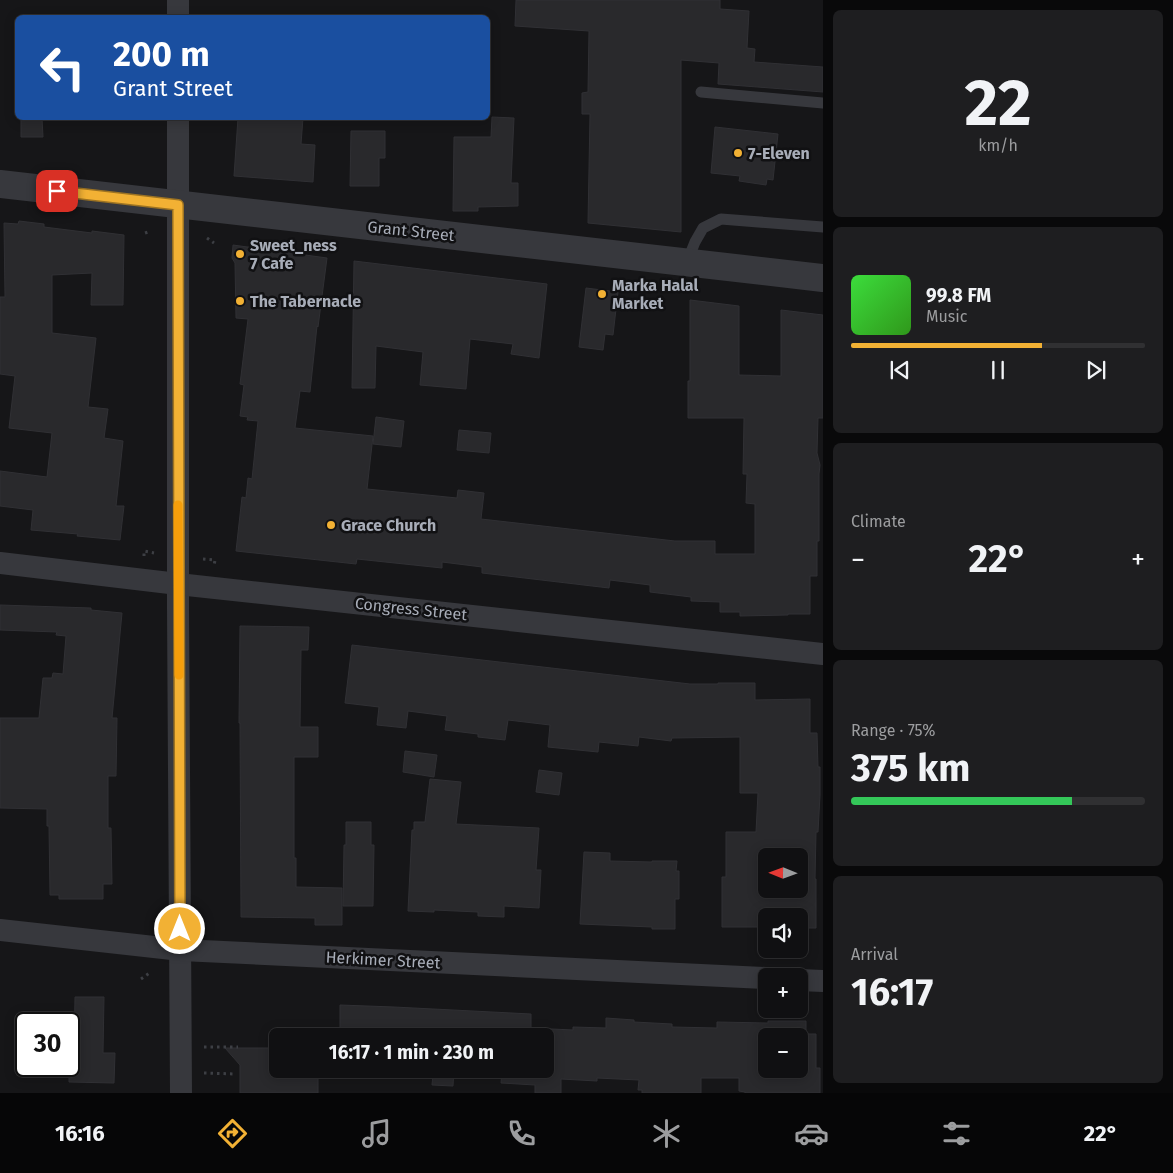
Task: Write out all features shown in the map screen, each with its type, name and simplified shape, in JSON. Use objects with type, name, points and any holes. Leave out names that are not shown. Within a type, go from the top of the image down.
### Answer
[{"type":"street","points":[[178,0],[178,15]]},
{"type":"street","points":[[178,120],[181,1093]]},
{"type":"street","name":"Grant Street","points":[[0,184],[823,278]]},
{"type":"street","name":"Congress Street","points":[[0,563],[823,654]]},
{"type":"street","name":"Herkimer Street","points":[[0,930],[181,950],[758,978]]},
{"type":"street","points":[[808,980],[823,981]]},
{"type":"lane","points":[[701,92],[823,103]]},
{"type":"lane","points":[[687,262],[703,228],[721,219],[823,227]]},
{"type":"path","points":[[145,233],[151,231]]},
{"type":"path","points":[[208,238],[214,243]]},
{"type":"path","points":[[144,552],[154,552]]},
{"type":"path","points":[[203,558],[215,560]]},
{"type":"path","points":[[141,979],[151,972]]},
{"type":"path","points":[[202,1047],[238,1047]]},
{"type":"path","points":[[203,1073],[236,1074]]},
{"type":"building","points":[[516,0],[720,0],[720,9],[749,11],[747,48],[755,49],[754,62],[823,67],[823,92],[718,84],[719,63],[681,60],[681,232],[588,223],[590,114],[582,114],[582,93],[588,92],[589,31],[515,26]]},
{"type":"building","points":[[492,117],[514,118],[511,183],[518,183],[518,206],[478,207],[478,211],[453,211],[454,137],[491,137]]},
{"type":"building","points":[[21,120],[42,120],[43,137],[21,137]]},
{"type":"building","points":[[238,120],[303,120],[301,144],[315,145],[313,182],[234,176]]},
{"type":"building","name":"7-Eleven","points":[[715,127],[778,134],[773,180],[767,179],[766,185],[739,181],[740,176],[711,173]]},
{"type":"building","points":[[351,131],[385,131],[385,158],[379,158],[379,186],[350,186]]},
{"type":"building","points":[[19,221],[44,224],[44,227],[124,235],[123,305],[91,305],[92,273],[52,275],[52,333],[96,338],[88,407],[108,409],[104,438],[123,441],[116,506],[124,506],[120,540],[31,530],[33,510],[0,506],[0,471],[47,477],[52,433],[9,428],[15,376],[0,374],[0,297],[5,297],[4,223],[18,224]]},
{"type":"building","points":[[233,245],[327,258],[310,392],[300,391],[295,428],[373,436],[367,489],[457,498],[458,490],[484,493],[481,519],[675,541],[715,541],[715,554],[755,554],[755,504],[746,503],[747,474],[743,474],[744,418],[688,418],[690,300],[739,306],[739,375],[781,376],[781,310],[823,315],[823,418],[818,418],[817,453],[820,465],[819,541],[817,541],[817,576],[810,576],[810,614],[740,616],[740,612],[720,612],[720,602],[691,601],[691,597],[650,592],[650,585],[610,580],[609,588],[482,573],[482,567],[442,562],[442,568],[357,559],[356,564],[236,551],[242,497],[246,498],[248,478],[252,479],[258,421],[247,420],[248,417],[240,416],[244,385],[240,384],[248,319],[236,318],[235,263],[232,258]]},
{"type":"building","points":[[354,261],[547,284],[539,358],[511,354],[513,344],[470,339],[466,389],[420,385],[423,352],[376,346],[375,388],[352,388]]},
{"type":"building","points":[[586,288],[618,292],[613,335],[605,334],[603,350],[579,347]]},
{"type":"building","points":[[376,417],[404,421],[401,447],[373,444]]},
{"type":"building","points":[[459,430],[491,433],[489,453],[457,450]]},
{"type":"building","points":[[0,605],[91,608],[91,610],[122,613],[112,718],[117,718],[116,776],[108,776],[108,828],[111,828],[112,884],[103,884],[103,899],[59,899],[59,895],[50,895],[47,809],[0,808],[0,718],[39,718],[43,678],[52,678],[53,673],[63,674],[66,636],[56,635],[57,632],[0,630]]},
{"type":"building","points":[[240,626],[309,627],[308,650],[301,650],[300,727],[318,727],[318,757],[294,757],[294,858],[296,858],[296,887],[342,888],[342,925],[315,925],[315,918],[241,917]]},
{"type":"building","points":[[352,645],[690,684],[755,683],[755,700],[810,699],[810,733],[817,733],[818,767],[820,767],[818,832],[816,832],[816,928],[808,928],[808,908],[758,908],[758,927],[722,927],[722,877],[726,877],[726,832],[756,832],[758,793],[740,793],[740,737],[672,738],[671,741],[639,737],[638,746],[599,742],[598,752],[548,747],[550,725],[508,720],[505,740],[445,730],[447,716],[408,711],[406,728],[377,725],[379,707],[345,703]]},
{"type":"building","points":[[405,751],[437,755],[434,777],[403,772]]},
{"type":"building","points":[[539,770],[562,773],[559,795],[536,792]]},
{"type":"building","points":[[430,779],[461,782],[456,824],[539,828],[536,870],[541,870],[539,908],[504,906],[504,917],[478,916],[478,912],[408,911],[412,830],[414,830],[414,822],[425,822]]},
{"type":"building","points":[[346,822],[371,822],[371,845],[374,845],[373,906],[343,906]]},
{"type":"building","points":[[584,852],[610,853],[610,861],[677,861],[676,871],[679,871],[679,899],[675,899],[675,929],[580,924]]},
{"type":"building","points":[[75,997],[104,997],[103,1053],[115,1053],[114,1083],[69,1082],[69,1077],[80,1077],[80,1012],[75,1012]]},
{"type":"building","points":[[340,1005],[531,1014],[531,1028],[340,1028]]},
{"type":"building","points":[[606,1018],[672,1024],[672,1027],[717,1028],[717,1022],[768,1023],[768,1021],[806,1021],[806,1028],[758,1028],[758,1078],[808,1078],[808,1034],[816,1034],[816,1068],[820,1068],[820,1093],[745,1093],[739,1091],[739,1078],[701,1078],[701,1093],[642,1093],[642,1090],[638,1090],[639,1080],[597,1078],[597,1081],[561,1079],[561,1093],[535,1093],[535,1085],[501,1083],[501,1078],[554,1078],[554,1029],[573,1030],[573,1027],[606,1028]]},
{"type":"building","points":[[225,1048],[269,1048],[269,1078],[318,1078],[318,1093],[240,1093],[240,1065]]},
{"type":"building","points":[[433,1078],[453,1078],[453,1086],[432,1085]]},
{"type":"slow traffic","points":[[178,505],[179,675]]},
{"type":"place","name":"7-Eleven","points":[[738,153]]},
{"type":"place","name":"Sweet_ness 7 Cafe","points":[[240,254]]},
{"type":"place","name":"Marka Halal Market","points":[[602,294]]},
{"type":"place","name":"The Tabernacle","points":[[240,301]]},
{"type":"place","name":"Grace Church","points":[[331,525]]},
{"type":"route","points":[[57,191],[178,205],[180,929]]}]
